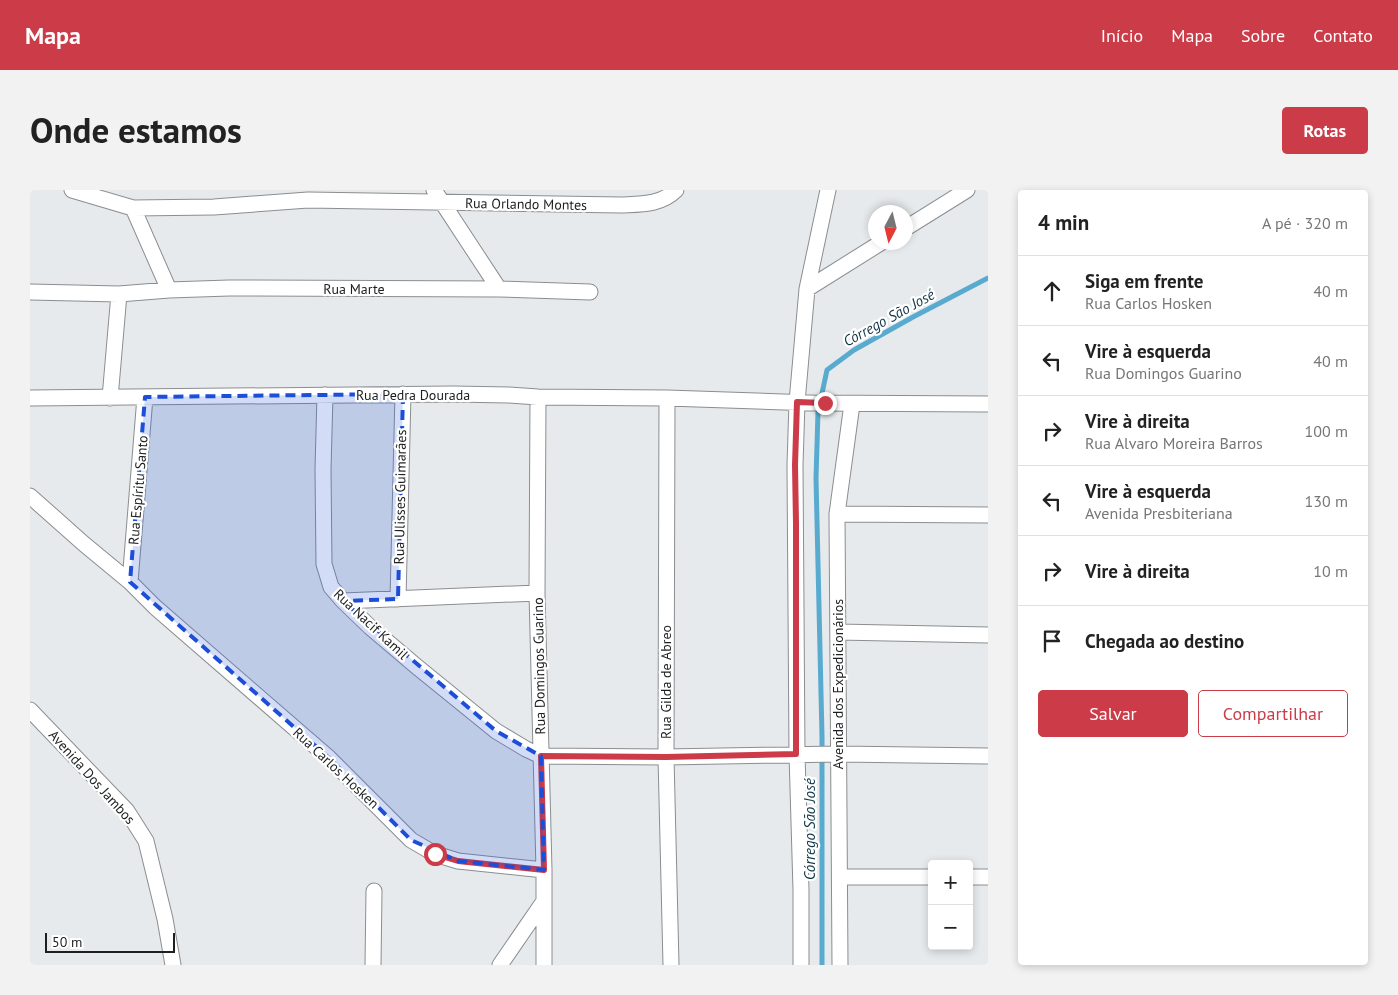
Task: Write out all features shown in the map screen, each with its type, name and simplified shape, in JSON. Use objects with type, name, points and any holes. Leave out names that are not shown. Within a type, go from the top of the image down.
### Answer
[{"type":"street","name":"Rua Orlando Montes","points":[[72,190],[133,208],[214,207],[308,200],[438,196],[621,206],[664,200],[676,190]]},
{"type":"street","points":[[801,965],[801,890],[796,754],[795,465],[797,402],[807,289],[828,190]]},
{"type":"street","points":[[913,224],[967,190]]},
{"type":"street","points":[[438,196],[499,289]]},
{"type":"street","points":[[133,208],[169,290]]},
{"type":"street","points":[[807,289],[869,250]]},
{"type":"street","name":"Rua Marte","points":[[30,292],[119,294],[229,288],[499,289],[590,292]]},
{"type":"street","points":[[110,398],[119,294]]},
{"type":"street","name":"Rua Pedra Dourada","points":[[30,398],[402,394],[667,398],[852,404],[988,404]]},
{"type":"street","name":"Rua Ulisses Guimarães","points":[[398,599],[402,394]]},
{"type":"street","name":"Rua Nacif Kamil","points":[[325,395],[323,470],[324,564],[331,587],[370,627],[496,731],[541,756]]},
{"type":"street","name":"Rua Domingos Guarino","points":[[538,397],[537,593],[544,870],[544,965]]},
{"type":"street","name":"Rua Espíritu Santo","points":[[130,582],[145,398]]},
{"type":"street","name":"Rua Gilda de Abreo","points":[[667,398],[666,757],[671,965]]},
{"type":"street","name":"Avenida dos Expedicionários","points":[[840,965],[840,877],[833,754],[838,632],[838,514],[852,404]]},
{"type":"street","name":"Rua Carlos Hosken","points":[[30,496],[328,758],[411,840],[435,854],[458,861],[544,870]]},
{"type":"street","points":[[838,514],[988,515]]},
{"type":"street","points":[[343,601],[537,593]]},
{"type":"street","points":[[838,632],[988,634]]},
{"type":"street","name":"Avenida Dos Jambos","points":[[30,710],[127,811],[146,841],[155,872],[173,965]]},
{"type":"street","points":[[541,756],[666,757],[796,754],[988,756]]},
{"type":"street","points":[[840,877],[928,877]]},
{"type":"street","points":[[973,877],[988,877]]},
{"type":"street","points":[[373,965],[374,891]]},
{"type":"street","points":[[500,965],[544,901]]},
{"type":"highlighted area","points":[[403,394],[398,599],[343,601],[496,731],[541,756],[544,870],[458,861],[411,840],[329,758],[130,582],[145,397]]},
{"type":"waterway","name":"Córrego São José","points":[[822,965],[822,736],[816,478],[818,412],[827,370],[854,350],[988,278]]},
{"type":"route","points":[[435,854],[458,861],[544,870],[541,756],[666,757],[796,754],[795,465],[797,402],[825,403]]}]
